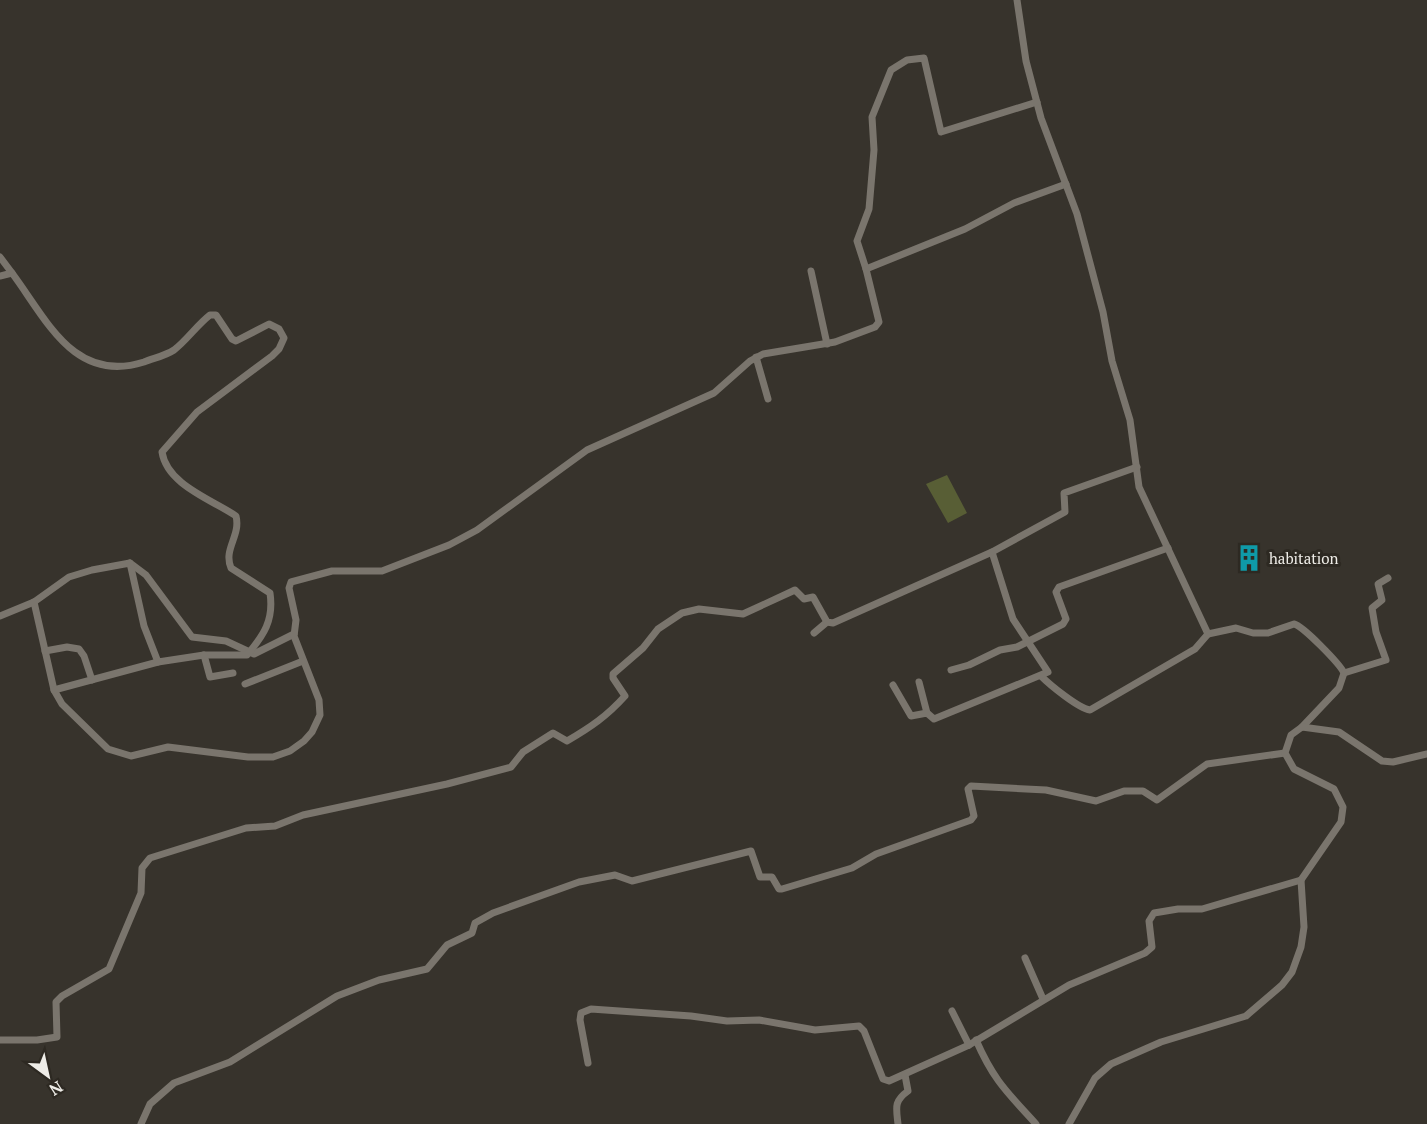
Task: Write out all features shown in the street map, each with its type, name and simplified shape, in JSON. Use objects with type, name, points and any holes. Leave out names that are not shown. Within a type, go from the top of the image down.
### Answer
[{"type":"street","points":[[1017,0],[1026,61],[1037,102],[1086,246],[1103,312],[1112,361],[1130,420],[1139,487],[1208,634]]},
{"type":"street","points":[[34,602],[54,690],[62,704],[103,745],[116,753],[138,755],[168,747],[248,757],[273,757],[290,751],[304,741],[316,726],[320,715],[319,700],[294,634],[296,620],[289,588],[293,581],[332,571],[382,571],[456,542],[477,530],[588,450],[714,393],[756,357],[779,349],[827,344],[878,325],[866,269],[857,241],[869,209],[875,146],[871,121],[891,70],[905,61],[924,58],[941,132],[1037,102]]},
{"type":"street","points":[[866,269],[965,229],[1014,203],[1066,184]]},
{"type":"street","points":[[0,257],[53,330],[70,349],[88,362],[112,368],[136,364],[171,351],[210,315],[216,315],[232,339],[236,341],[269,324],[279,329],[284,338],[279,349],[197,412],[162,452],[169,468],[190,490],[236,516],[237,535],[228,550],[231,568],[270,593],[272,608],[270,624],[243,657],[204,655],[158,662],[54,690]]},
{"type":"street","points":[[811,271],[827,344]]},
{"type":"street","points":[[0,276],[12,273]]},
{"type":"street","points":[[756,357],[768,399]]},
{"type":"street","points":[[814,633],[827,622],[833,623],[992,552],[1065,512],[1065,493],[1137,467]]},
{"type":"street","points":[[951,670],[1028,642],[1066,621],[1056,592],[1059,587],[1168,548]]},
{"type":"street","points":[[919,682],[927,713],[935,719],[1048,672],[1048,668],[1012,616],[992,552]]},
{"type":"street","points":[[130,563],[144,626],[158,662]]},
{"type":"street","points":[[0,616],[34,602],[69,577],[130,563],[147,575],[192,637],[226,641],[249,652],[258,652],[294,634]]},
{"type":"street","points":[[1344,673],[1386,660],[1376,632],[1372,608],[1382,600],[1378,584],[1388,578]]},
{"type":"street","points":[[0,1040],[38,1040],[57,1037],[56,1002],[62,996],[108,969],[141,893],[143,864],[150,858],[254,826],[275,826],[303,815],[447,784],[513,766],[523,752],[553,733],[567,741],[585,732],[592,724],[612,712],[615,705],[625,696],[613,678],[613,674],[643,648],[658,629],[688,611],[699,609],[743,614],[795,590],[804,599],[813,597],[827,622]]},
{"type":"street","points":[[1041,676],[1056,691],[1066,694],[1083,708],[1090,710],[1198,647],[1208,634],[1236,628],[1253,633],[1268,633],[1293,624],[1300,625],[1340,664],[1344,673],[1339,688],[1302,727],[1291,735],[1285,753],[1294,769],[1334,789],[1343,807],[1341,822],[1301,880],[1304,927],[1301,947],[1292,972],[1282,985],[1257,1008],[1233,1022],[1173,1037],[1111,1064],[1095,1078],[1069,1124]]},
{"type":"street","points":[[45,651],[67,647],[79,649],[84,656],[92,680]]},
{"type":"street","points":[[204,655],[210,677],[232,673]]},
{"type":"street","points":[[245,684],[303,661]]},
{"type":"street","points":[[893,685],[911,716],[927,713]]},
{"type":"street","points":[[1302,727],[1339,732],[1382,761],[1393,762],[1427,754]]},
{"type":"street","points":[[141,1124],[150,1104],[174,1083],[235,1059],[337,996],[379,980],[427,969],[447,945],[472,933],[476,922],[506,907],[565,886],[615,875],[632,881],[751,851],[760,877],[772,877],[778,889],[782,889],[852,868],[876,854],[971,820],[974,816],[968,789],[971,786],[1046,790],[1096,801],[1124,791],[1143,791],[1157,801],[1207,764],[1240,762],[1285,753]]},
{"type":"street","points":[[588,1063],[580,1020],[581,1013],[591,1008],[695,1016],[728,1021],[759,1020],[815,1030],[860,1026],[885,1080],[905,1075],[969,1045],[1043,999],[1107,967],[1149,951],[1152,942],[1150,917],[1154,913],[1178,909],[1202,909],[1301,880]]},
{"type":"street","points":[[1025,958],[1043,999]]},
{"type":"street","points":[[952,1011],[969,1045]]},
{"type":"street","points":[[976,1040],[988,1068],[1004,1092],[1036,1124]]},
{"type":"street","points":[[898,1124],[895,1104],[898,1098],[908,1091],[905,1075]]},
{"type":"green space","points":[[947,475],[967,513],[948,523],[926,484]]},
{"type":"place","name":"habitation","points":[[1249,558]]}]
